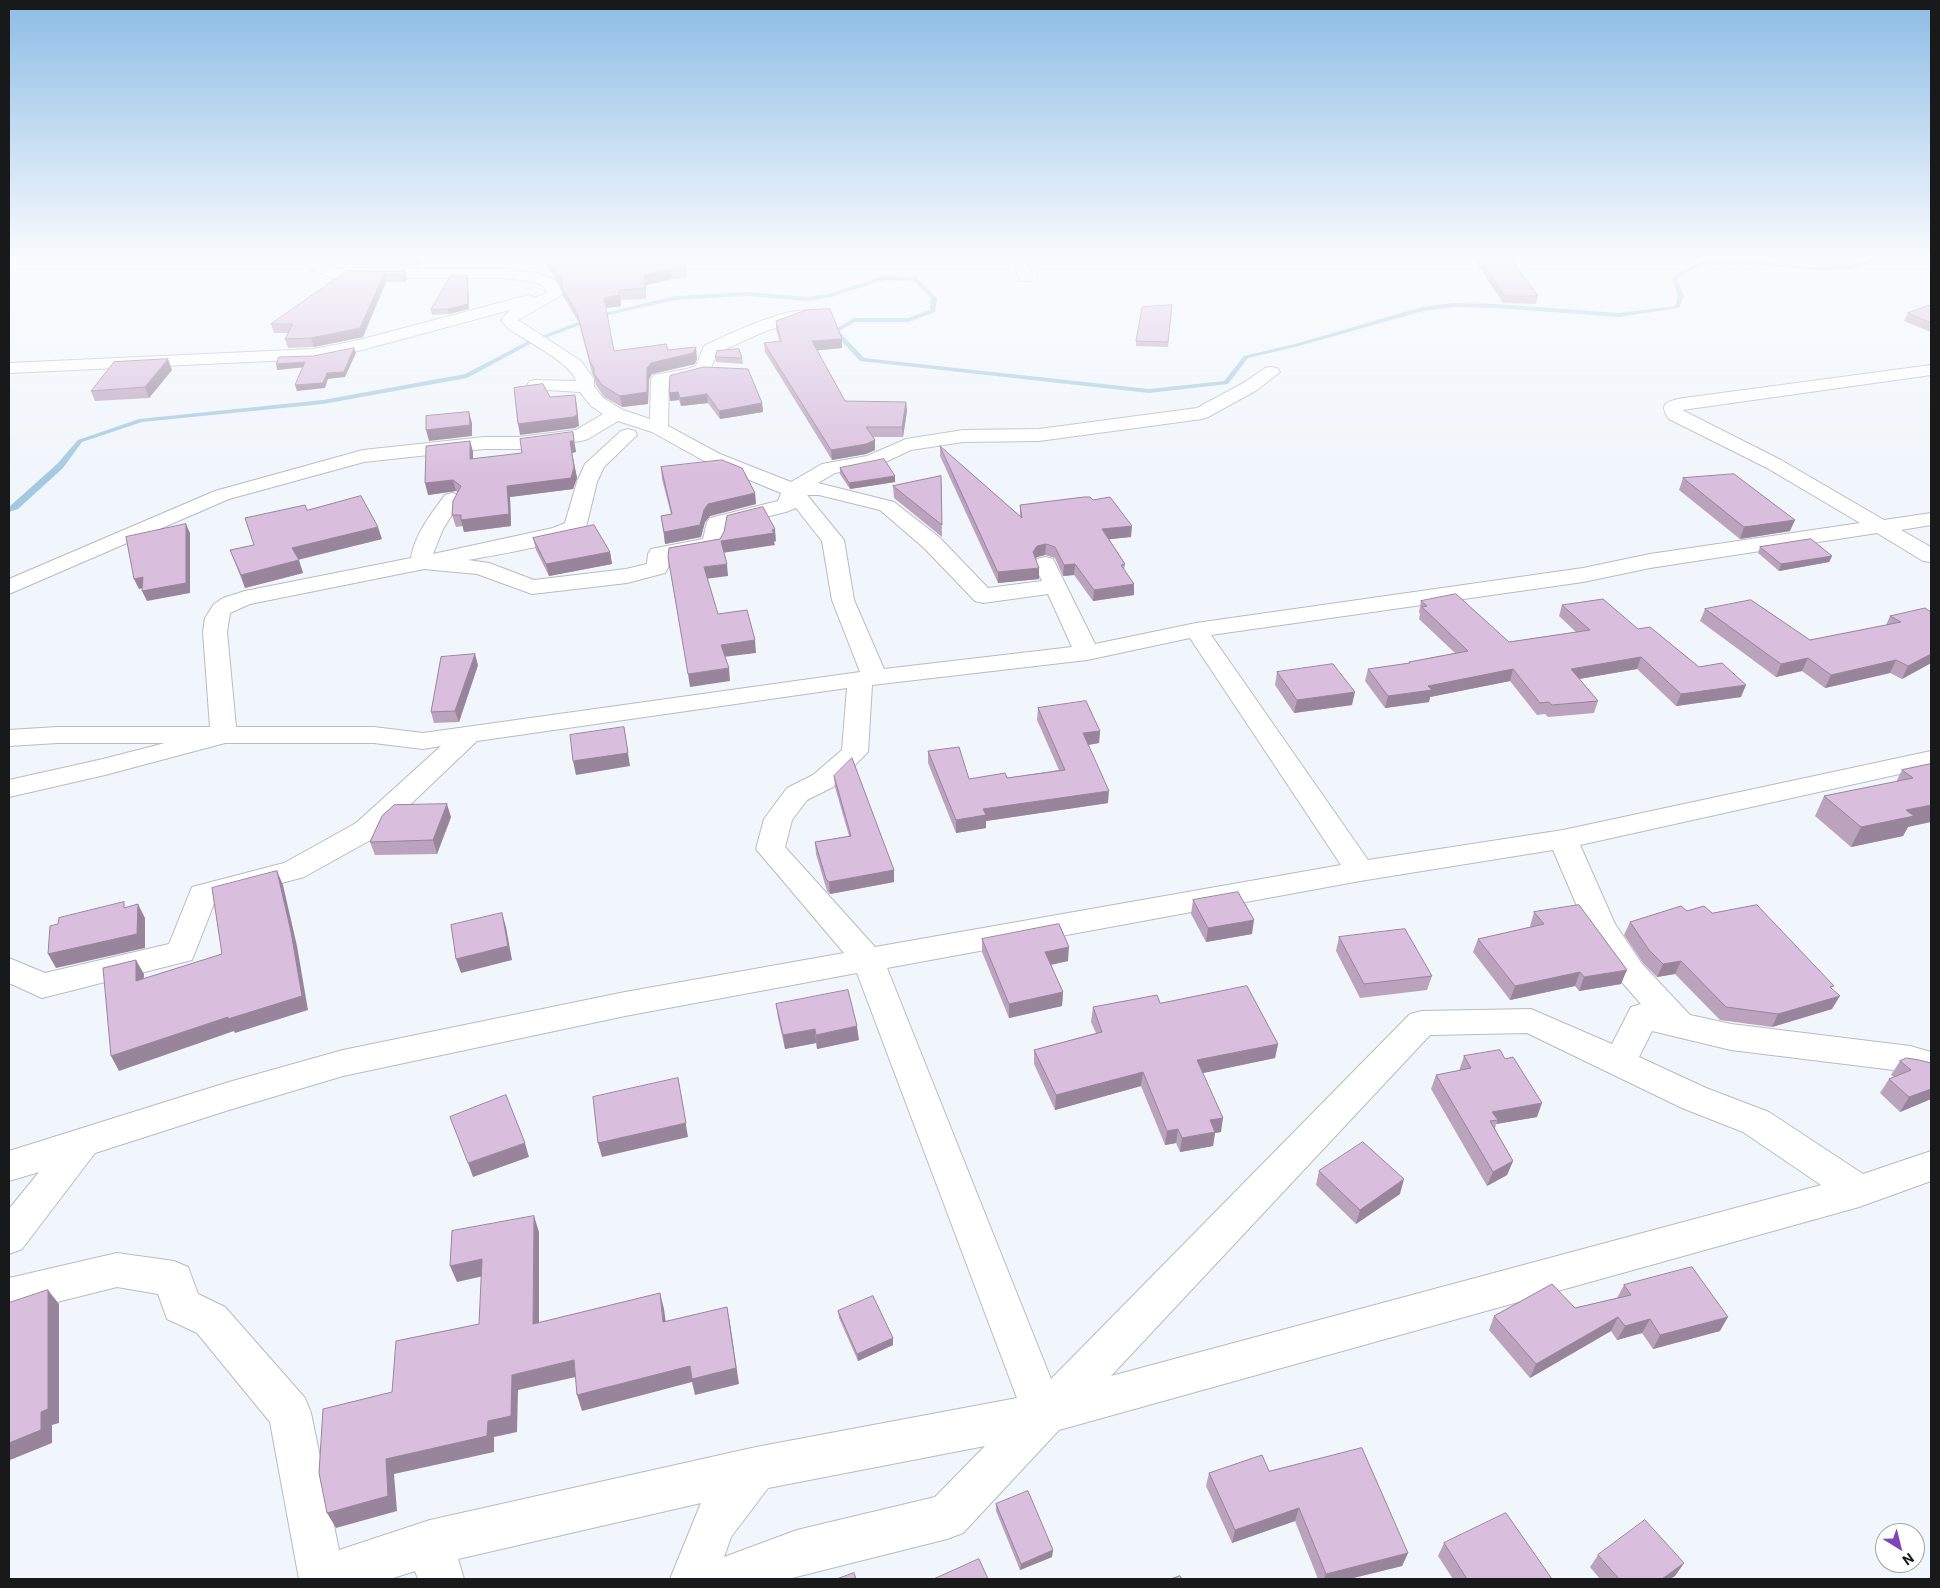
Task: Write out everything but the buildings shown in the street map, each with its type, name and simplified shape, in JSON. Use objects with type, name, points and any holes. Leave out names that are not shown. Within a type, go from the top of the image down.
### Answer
[{"type":"street","points":[[9,368],[314,354],[356,346],[416,330]]},
{"type":"street","points":[[522,330],[575,365],[585,379],[585,387],[597,402],[616,414],[659,428],[713,458],[792,490],[819,489],[888,506],[932,543],[983,596],[1055,586]]},
{"type":"street","points":[[704,369],[710,350],[752,330]]},
{"type":"street","points":[[659,428],[660,379],[691,374],[704,369],[723,370]]},
{"type":"street","points":[[1931,370],[1684,403],[1673,407],[1676,415],[1774,464],[1931,556]]},
{"type":"street","points":[[421,562],[481,568],[532,587],[627,576],[657,568],[659,554],[714,544],[717,522],[730,517],[787,506],[792,490],[829,468],[872,460],[906,445],[963,436],[1039,435],[1202,413],[1251,386],[1271,372]]},
{"type":"street","points":[[536,385],[585,387]]},
{"type":"street","points":[[588,432],[616,414]]},
{"type":"street","points":[[9,587],[222,495],[363,456],[484,443],[520,443],[588,432],[682,440]]},
{"type":"street","points":[[224,735],[215,632],[216,616],[226,604],[245,598],[526,542],[561,533],[575,527],[587,482],[595,464],[628,436]]},
{"type":"street","points":[[792,490],[833,540],[843,600],[867,678],[855,752],[823,781],[797,794],[778,820],[770,849],[868,960],[1044,1414]]},
{"type":"street","points":[[421,562],[422,552],[431,530],[452,499]]},
{"type":"street","points":[[9,738],[57,735],[374,735],[423,741],[867,678],[1087,653],[1196,630],[1583,575],[1650,561],[1931,519]]},
{"type":"street","points":[[1045,564],[1087,653]]},
{"type":"street","points":[[1196,630],[1360,871]]},
{"type":"street","points":[[9,969],[42,986],[181,952],[203,894],[294,870],[366,830],[471,733]]},
{"type":"street","points":[[9,788],[105,767],[224,735]]},
{"type":"street","points":[[9,1166],[229,1096],[343,1063],[625,1004],[1360,871],[1564,838],[1931,759]]},
{"type":"street","points":[[1564,838],[1600,927],[1631,972],[1680,1025]]},
{"type":"street","points":[[1618,1063],[1643,1016],[1731,1037],[1910,1059],[1931,1065]]},
{"type":"street","points":[[727,1579],[797,1553],[947,1516],[1422,1023],[1531,1021],[1694,1098],[1756,1122],[1859,1191]]},
{"type":"street","points":[[9,1237],[82,1144]]},
{"type":"street","points":[[9,1296],[117,1270],[174,1279],[180,1306],[211,1320],[290,1413],[323,1579],[436,1561],[756,1469],[1044,1414],[1859,1191],[1931,1166]]},
{"type":"street","points":[[693,1579],[714,1523],[756,1469]]},
{"type":"waterway","points":[[9,510],[15,507],[60,466],[80,441],[141,420],[323,402],[467,376],[530,342],[562,330]]},
{"type":"waterway","points":[[837,330],[835,331],[862,360],[1149,391],[1226,383],[1246,357],[1349,330]]}]
